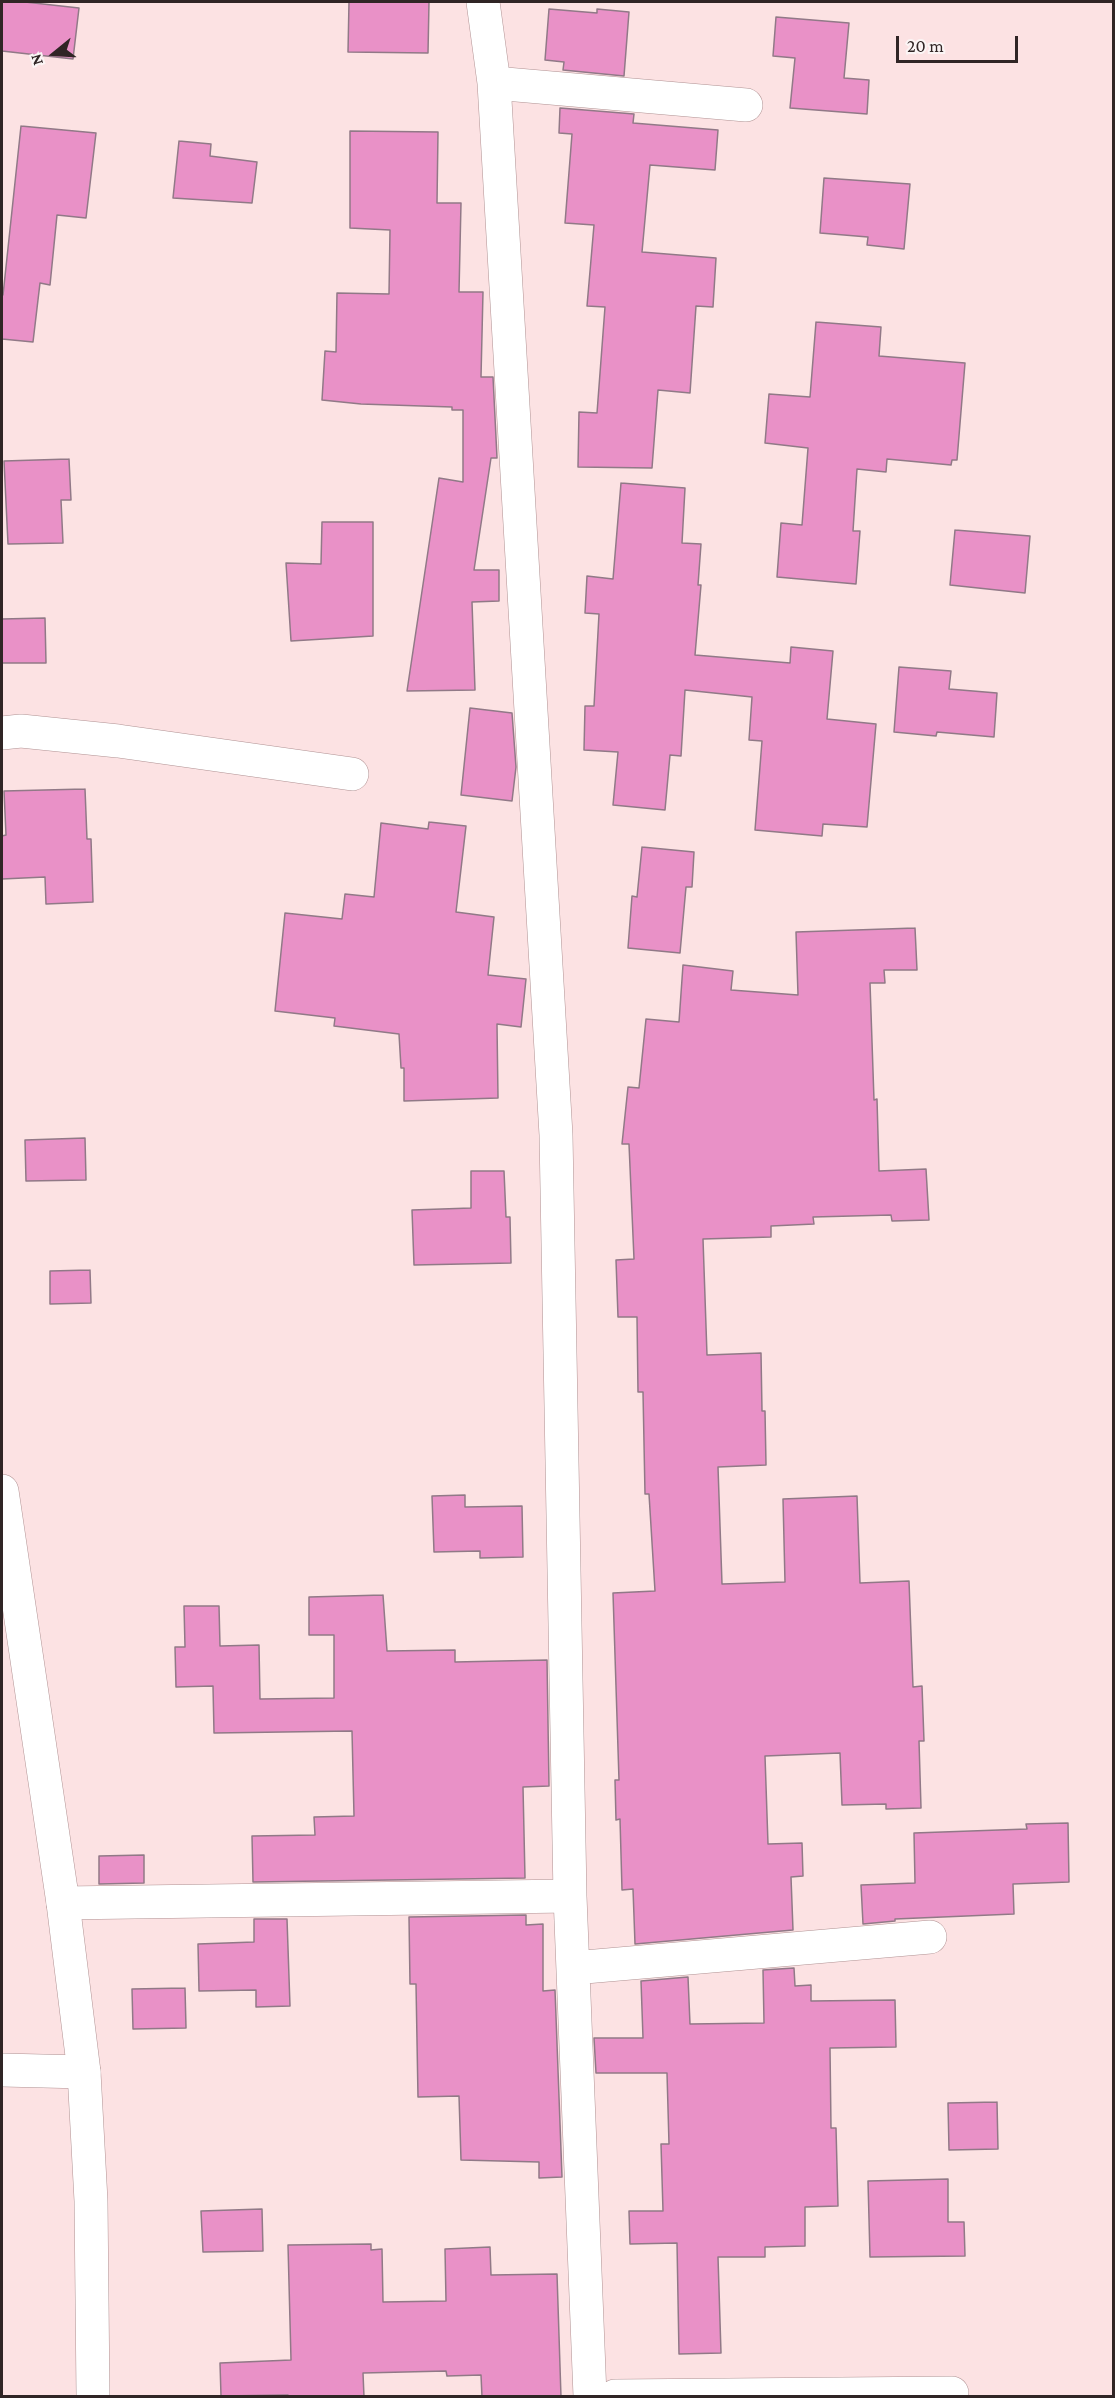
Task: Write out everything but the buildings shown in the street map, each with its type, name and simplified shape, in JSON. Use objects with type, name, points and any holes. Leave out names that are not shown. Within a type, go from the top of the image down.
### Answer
[{"type":"street","points":[[483,2],[494,83],[556,1135],[570,1896],[590,2397]]},
{"type":"street","points":[[494,83],[747,105]]},
{"type":"street","points":[[2,733],[21,732],[118,741],[352,774]]},
{"type":"street","points":[[2,1491],[63,1904],[84,2072],[91,2201],[93,2397]]},
{"type":"street","points":[[63,1904],[570,1896]]},
{"type":"street","points":[[573,1968],[930,1937]]},
{"type":"street","points":[[2,2070],[84,2072]]},
{"type":"street","points":[[615,2397],[952,2393]]}]
